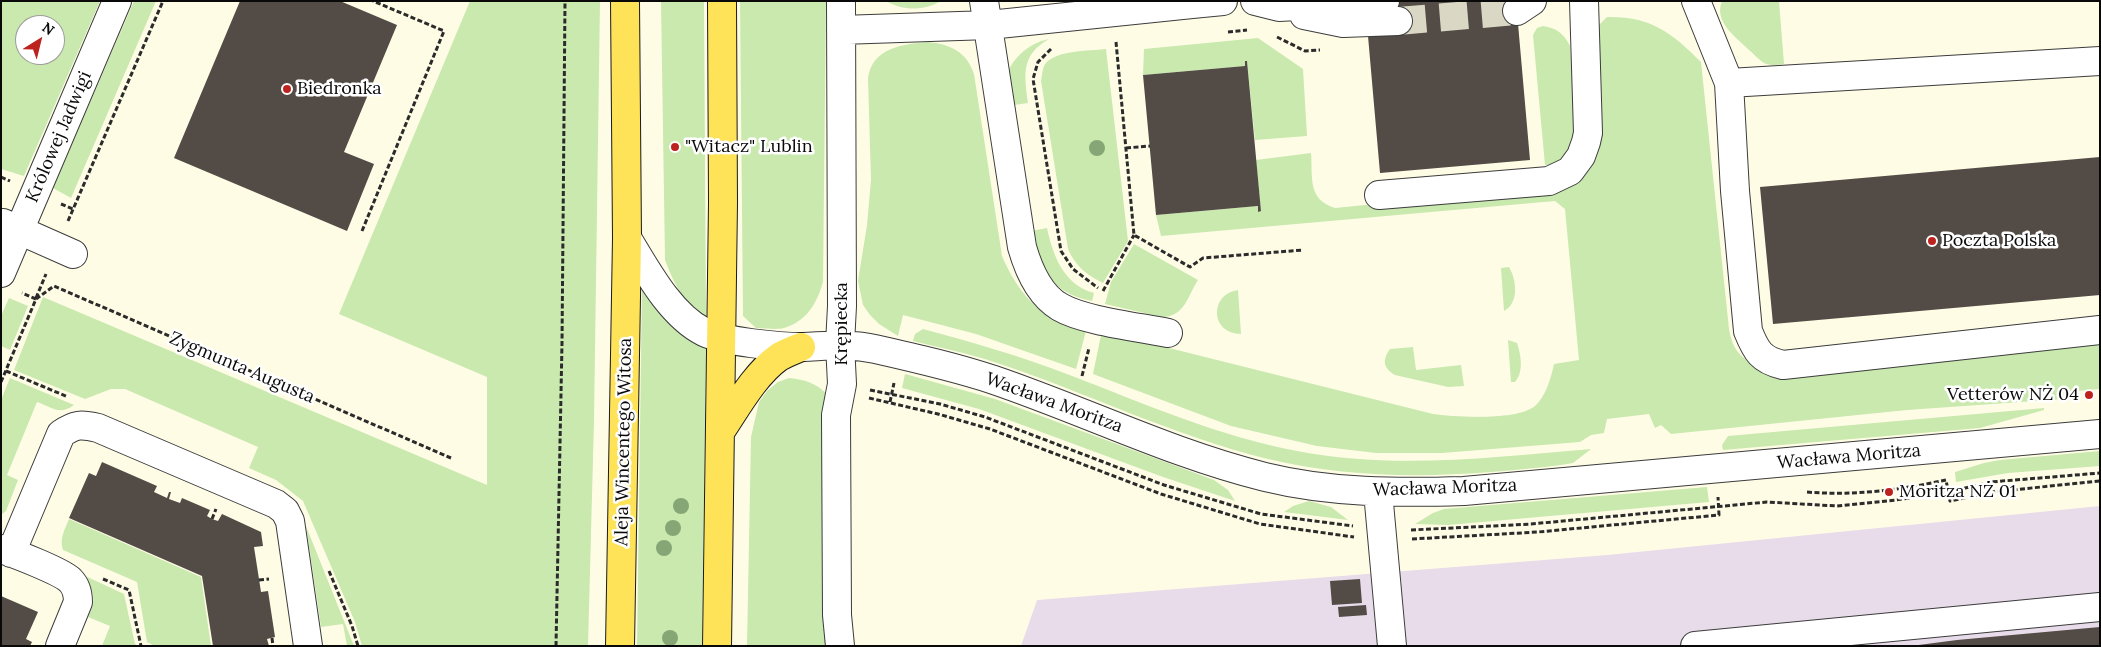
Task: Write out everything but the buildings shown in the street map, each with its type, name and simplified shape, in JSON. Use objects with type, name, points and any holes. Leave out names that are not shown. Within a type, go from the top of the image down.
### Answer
[{"type":"main road","name":"Aleja Wincentego Witosa","points":[[620,646],[627,238],[625,1]]},
{"type":"main road","points":[[717,646],[722,339],[722,1]]},
{"type":"main road","points":[[720,432],[753,384],[768,368],[780,357],[801,347]]},
{"type":"street","name":"Królowej Jadwigi","points":[[10,282],[10,227],[117,1]]},
{"type":"street","name":"Krępiecka","points":[[840,646],[837,615],[836,415],[841,392],[841,1]]},
{"type":"street","points":[[841,30],[986,13],[1223,1]]},
{"type":"street","points":[[1379,195],[1549,181],[1570,170],[1581,156],[1588,133],[1584,1]]},
{"type":"street","points":[[1696,1],[1729,83],[1734,182],[1748,331],[1755,349],[1769,362],[1783,365],[2100,330]]},
{"type":"street","points":[[1267,4],[1391,11]]},
{"type":"street","points":[[986,13],[1022,247],[1027,264],[1039,287],[1059,307],[1076,314],[1168,333]]},
{"type":"street","points":[[1729,83],[2100,61]]},
{"type":"street","points":[[10,227],[73,254]]},
{"type":"street","points":[[627,238],[654,282],[686,319],[702,331],[722,339]]},
{"type":"street","name":"Wacława Moritza","points":[[722,339],[801,347],[854,344],[875,348],[993,380],[1199,457],[1265,477],[1323,487],[1378,492],[1404,493],[1496,488],[2100,434]]},
{"type":"street","points":[[60,646],[78,602],[75,587],[64,576],[6,551],[61,434],[72,426],[85,425],[98,428],[276,504],[285,511],[290,521],[308,646]]},
{"type":"street","points":[[1378,492],[1392,646]]},
{"type":"street","points":[[1695,646],[2100,607]]},
{"type":"path","points":[[66,226],[163,1]]},
{"type":"path","points":[[362,231],[444,31],[374,1]]},
{"type":"path","points":[[556,646],[565,1]]},
{"type":"path","points":[[1221,32],[1249,30]]},
{"type":"path","points":[[1273,35],[1305,51],[1323,50]]},
{"type":"path","points":[[1107,40],[1116,40],[1134,235],[1190,267],[1203,258],[1303,250]]},
{"type":"path","points":[[1056,47],[1046,53],[1038,62],[1033,79],[1061,252],[1073,269],[1103,291]]},
{"type":"path","points":[[1126,148],[1150,146]]},
{"type":"path","points":[[1,382],[46,273]]},
{"type":"path","points":[[10,282],[36,298]]},
{"type":"path","name":"Zygmunta Augusta","points":[[36,298],[54,286],[451,458]]},
{"type":"path","points":[[6,371],[27,380]]},
{"type":"path","points":[[890,402],[896,375]]},
{"type":"path","points":[[841,392],[890,402],[990,429],[1162,494],[1260,524],[1383,541],[1538,532],[1719,515],[1718,493]]},
{"type":"path","points":[[1802,491],[1837,494],[1921,486],[1946,480],[1950,501],[1992,492],[2100,481]]},
{"type":"path","points":[[102,579],[129,590],[141,646]]},
{"type":"path","points":[[272,638],[273,646]]},
{"type":"shaded area","points":[[2100,506],[2100,646],[1021,646],[1037,600],[1607,555]]},
{"type":"green space","points":[[1,1],[100,1],[24,176],[1,169]]},
{"type":"green space","points":[[134,1],[156,1],[71,198],[53,188]]},
{"type":"green space","points":[[470,1],[600,1],[594,421],[588,646],[362,646],[355,622],[303,501],[276,480],[249,468],[258,447],[125,389],[111,389],[85,399],[14,370],[43,297],[487,485],[487,377],[339,314]]},
{"type":"green space","points":[[661,1],[704,1],[706,321],[681,293],[665,260]]},
{"type":"green space","points":[[740,1],[826,1],[823,282],[818,297],[805,316],[792,325],[781,329],[756,328],[743,316]]},
{"type":"green space","points":[[886,1],[941,1],[928,7],[906,8]]},
{"type":"green space","points":[[1722,1],[1779,1],[1784,64],[1772,65],[1764,63],[1733,35],[1723,23],[1720,9]]},
{"type":"green space","points":[[1607,17],[1622,17],[1660,28],[1701,62],[1729,329],[1735,348],[1747,360],[1759,367],[2100,343],[2100,389],[2077,391],[2078,398],[1907,410],[1671,434],[1661,425],[1655,428],[1649,414],[1607,419],[1604,433],[1591,435],[1580,442],[1442,453],[1376,453],[1317,446],[1231,426],[1093,374],[1101,335],[1165,347],[1433,414],[1470,417],[1501,416],[1526,411],[1535,406],[1550,381],[1554,364],[1579,360],[1565,209],[1555,201],[1161,236],[1156,215],[1258,206],[1258,211],[1261,211],[1256,160],[1311,153],[1313,187],[1320,199],[1335,208],[1565,185],[1594,36],[1600,24]]},
{"type":"green space","points":[[1543,26],[1560,32],[1570,46],[1577,129],[1564,159],[1556,164],[1545,165],[1533,35],[1537,28]]},
{"type":"green space","points":[[1258,38],[1303,69],[1307,136],[1255,140],[1247,61],[1245,61],[1245,66],[1143,75],[1144,49]]},
{"type":"green space","points":[[1049,39],[1033,52],[1026,66],[1028,103],[1007,106],[1006,82],[1015,60],[1034,44]]},
{"type":"green space","points":[[928,42],[957,50],[971,66],[974,74],[1002,256],[1022,292],[1036,307],[1065,324],[1086,331],[1076,369],[976,334],[903,315],[898,336],[879,324],[863,305],[858,281],[867,225],[871,180],[868,78],[871,68],[882,54],[899,46]]},
{"type":"green space","points":[[1106,49],[1128,241],[1103,283],[1082,269],[1068,249],[1041,81],[1044,66],[1055,57],[1072,52]]},
{"type":"green space","points":[[1047,228],[1053,249],[1062,268],[1075,283],[1094,293],[1092,301],[1077,297],[1066,291],[1056,285],[1049,277],[1037,257],[1026,232]]},
{"type":"green space","points":[[1134,244],[1198,280],[1185,304],[1176,313],[1162,317],[1105,304],[1111,282]]},
{"type":"green space","points":[[1509,267],[1514,279],[1515,291],[1512,303],[1504,311],[1501,268]]},
{"type":"green space","points":[[642,284],[655,307],[668,322],[706,348],[702,646],[637,646]]},
{"type":"green space","points":[[1238,290],[1241,334],[1223,328],[1217,314],[1218,306],[1222,299],[1229,293]]},
{"type":"green space","points":[[9,298],[28,306],[10,350],[1,346],[1,316]]},
{"type":"green space","points":[[923,329],[1032,361],[1209,428],[1267,445],[1297,451],[1333,457],[1407,461],[1480,458],[1591,449],[1573,463],[1487,472],[1414,475],[1377,474],[1304,466],[1268,459],[1198,438],[994,362],[913,341],[915,334]]},
{"type":"green space","points":[[1508,340],[1517,343],[1520,353],[1521,368],[1515,382],[1511,382]]},
{"type":"green space","points":[[1413,347],[1416,370],[1461,365],[1464,386],[1448,387],[1395,375],[1388,370],[1385,360],[1390,349]]},
{"type":"green space","points":[[905,374],[995,399],[1214,480],[1228,490],[1235,501],[1163,477],[979,409],[902,388]]},
{"type":"green space","points":[[10,378],[74,405],[60,410],[37,402],[7,475],[18,480],[6,511],[1,515],[1,400]]},
{"type":"green space","points":[[789,378],[810,383],[828,395],[831,646],[747,646],[751,437],[759,402],[767,391],[778,382]]},
{"type":"green space","points":[[2044,408],[2044,410],[1980,428],[1723,450],[1722,445],[1728,436]]},
{"type":"green space","points":[[2100,451],[2100,466],[2008,473],[1956,482],[1955,472],[1984,463]]},
{"type":"green space","points":[[1707,487],[1709,502],[1448,525],[1415,524],[1433,513],[1444,509]]},
{"type":"green space","points":[[1309,501],[1331,507],[1348,520],[1284,512],[1293,506]]},
{"type":"green space","points":[[69,519],[201,577],[211,646],[155,646],[147,642],[137,582],[63,550],[62,538]]},
{"type":"green space","points":[[306,526],[354,646],[347,646],[343,624],[321,627]]},
{"type":"green space","points":[[81,574],[124,594],[135,644],[138,646],[102,646],[110,626],[88,617],[93,605],[93,594]]},
{"type":"tunnel","points":[[1398,21],[1517,11]]},
{"type":"place","name":"Biedronka","points":[[287,89]]},
{"type":"place","name":"\"Witacz\" Lublin","points":[[675,147]]},
{"type":"place","name":"Poczta Polska","points":[[1932,241]]},
{"type":"place","name":"Vetterów NŻ 04","points":[[2089,395]]},
{"type":"place","name":"Moritza NŻ 01","points":[[1889,492]]}]
